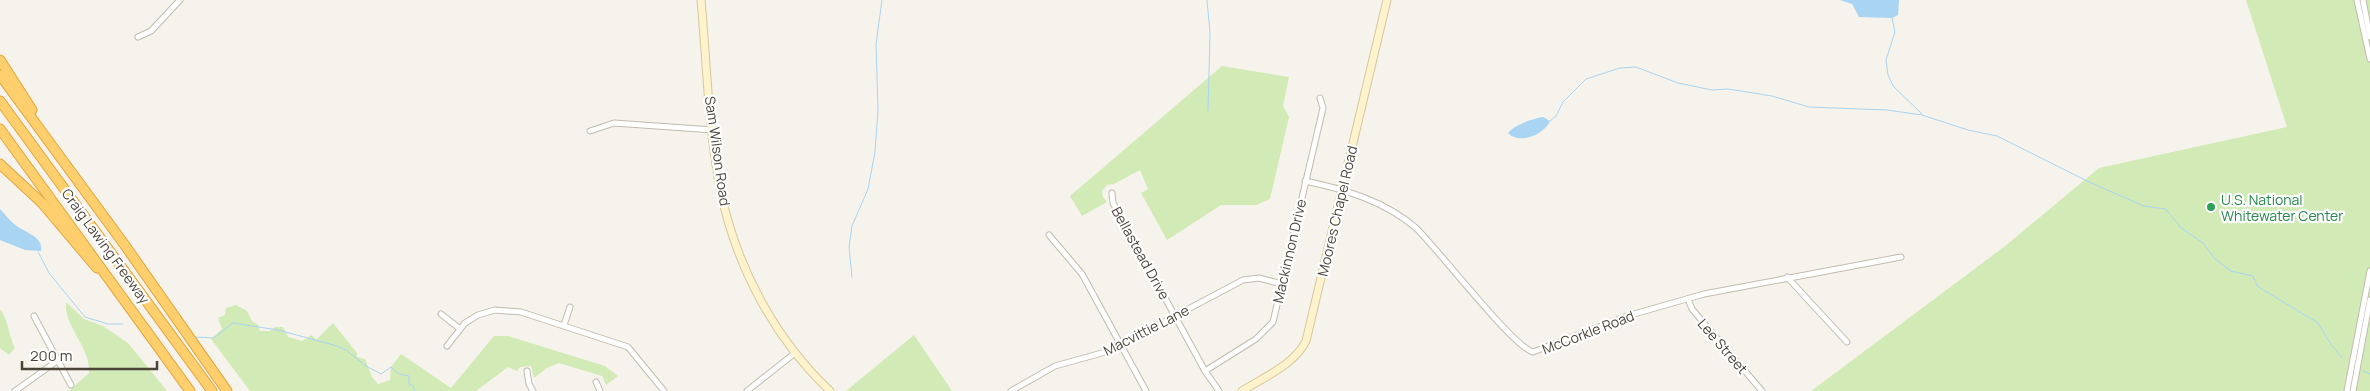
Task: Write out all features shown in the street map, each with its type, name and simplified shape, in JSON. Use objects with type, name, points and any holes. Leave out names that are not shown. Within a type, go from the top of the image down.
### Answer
[{"type":"highway","points":[[0,60],[63,161]]},
{"type":"highway","points":[[0,75],[227,391]]},
{"type":"highway","name":"Craig Lawing Freeway","points":[[0,101],[212,391]]},
{"type":"highway","name":"Craig Lawing Freeway","points":[[0,129],[94,256],[109,281],[190,391]]},
{"type":"highway","points":[[0,164],[42,204],[109,281]]},
{"type":"main road","name":"Sam Wilson Road","points":[[701,0],[721,193],[733,234],[762,302],[795,353],[830,391]]},
{"type":"main road","name":"Moores Chapel Road","points":[[1242,391],[1291,360],[1303,346],[1310,328],[1387,0]]},
{"type":"street","points":[[138,37],[150,31],[180,0]]},
{"type":"street","points":[[2357,0],[2370,59]]},
{"type":"street","points":[[2363,0],[2370,36]]},
{"type":"street","name":"Mackinnon Drive","points":[[1205,371],[1256,338],[1269,327],[1282,284],[1323,108],[1320,98]]},
{"type":"street","points":[[590,131],[614,123],[713,130]]},
{"type":"street","name":"McCorkle Road","points":[[1305,181],[1343,189],[1399,216],[1416,229],[1518,343],[1529,351],[1542,350],[1601,325],[1688,299],[1787,277],[1901,257]]},
{"type":"street","name":"Bellastead Drive","points":[[1112,193],[1113,203],[1205,371],[1219,391]]},
{"type":"street","points":[[1049,235],[1082,274],[1146,391]]},
{"type":"street","points":[[2347,391],[2370,271]]},
{"type":"street","points":[[1787,277],[1846,342]]},
{"type":"street","name":"Macvittie Lane","points":[[1011,391],[1055,366],[1105,353],[1243,280],[1259,278],[1282,284]]},
{"type":"street","name":"Lee Street","points":[[1688,299],[1692,309],[1762,391]]},
{"type":"street","points":[[2353,391],[2370,300]]},
{"type":"street","points":[[564,325],[570,307]]},
{"type":"street","points":[[447,346],[460,329],[478,315],[495,310],[521,312],[628,347],[664,391]]},
{"type":"street","points":[[442,314],[460,329]]},
{"type":"street","points":[[34,316],[71,384]]},
{"type":"street","points":[[747,391],[795,353]]},
{"type":"street","points":[[14,391],[57,361]]},
{"type":"street","points":[[527,371],[529,384],[533,391]]},
{"type":"street","points":[[596,382],[600,391]]},
{"type":"green space","name":"U.S. National Whitewater Center","points":[[2246,0],[2370,0],[2370,391],[1811,391],[2004,247],[2099,168],[2287,127]]},
{"type":"green space","points":[[1222,66],[1289,77],[1283,106],[1289,117],[1270,199],[1256,205],[1221,205],[1167,240],[1141,193],[1148,189],[1140,170],[1114,184],[1107,185],[1102,191],[1103,197],[1107,202],[1082,216],[1070,196]]},
{"type":"green space","points":[[66,302],[84,319],[103,326],[128,343],[167,391],[69,391],[89,373],[86,354],[69,320]]},
{"type":"green space","points":[[236,305],[247,311],[252,321],[258,325],[260,331],[270,331],[275,327],[283,327],[288,337],[302,341],[312,335],[316,340],[333,323],[357,353],[357,357],[365,359],[372,377],[378,384],[390,380],[391,367],[401,354],[451,388],[494,336],[508,336],[605,366],[618,376],[606,385],[602,376],[559,363],[547,368],[534,378],[531,366],[520,367],[517,371],[508,367],[476,391],[250,391],[211,339],[222,329],[218,318],[225,315],[226,308]]},
{"type":"green space","points":[[0,309],[15,348],[9,355],[0,348]]},
{"type":"green space","points":[[914,335],[952,391],[846,391]]},
{"type":"water","points":[[1840,0],[1899,0],[1898,15],[1892,18],[1859,17],[1852,4]]},
{"type":"water","points":[[1543,117],[1550,121],[1547,126],[1531,137],[1518,138],[1508,133],[1524,123]]},
{"type":"water","points":[[0,209],[14,224],[36,238],[41,246],[41,251],[25,250],[0,240]]},
{"type":"waterway","points":[[852,277],[849,247],[852,226],[868,189],[875,152],[878,110],[876,44],[882,0]]},
{"type":"waterway","points":[[1207,0],[1210,33],[1208,111]]},
{"type":"waterway","points":[[1892,18],[1895,32],[1886,60],[1888,75],[1893,86],[1922,114]]},
{"type":"waterway","points":[[1549,122],[1556,116],[1563,102],[1586,79],[1620,68],[1636,67],[1678,83],[1712,90],[1728,89],[1772,96],[1809,107],[1887,110],[1922,115],[1968,130],[1997,136],[2089,182],[2144,206],[2166,209],[2180,227],[2203,243],[2215,259],[2231,271],[2253,276],[2257,286],[2318,323],[2342,358]]},
{"type":"waterway","points":[[38,252],[49,273],[85,317],[108,324],[123,324]]},
{"type":"waterway","points":[[195,337],[214,338],[233,323],[278,330],[346,350],[366,366],[381,374],[391,367],[399,374],[409,376],[409,384],[413,386],[415,391]]},
{"type":"waterway","points":[[2363,371],[2370,374]]},
{"type":"place","name":"U.S. National Whitewater Center","points":[[2211,207]]}]
